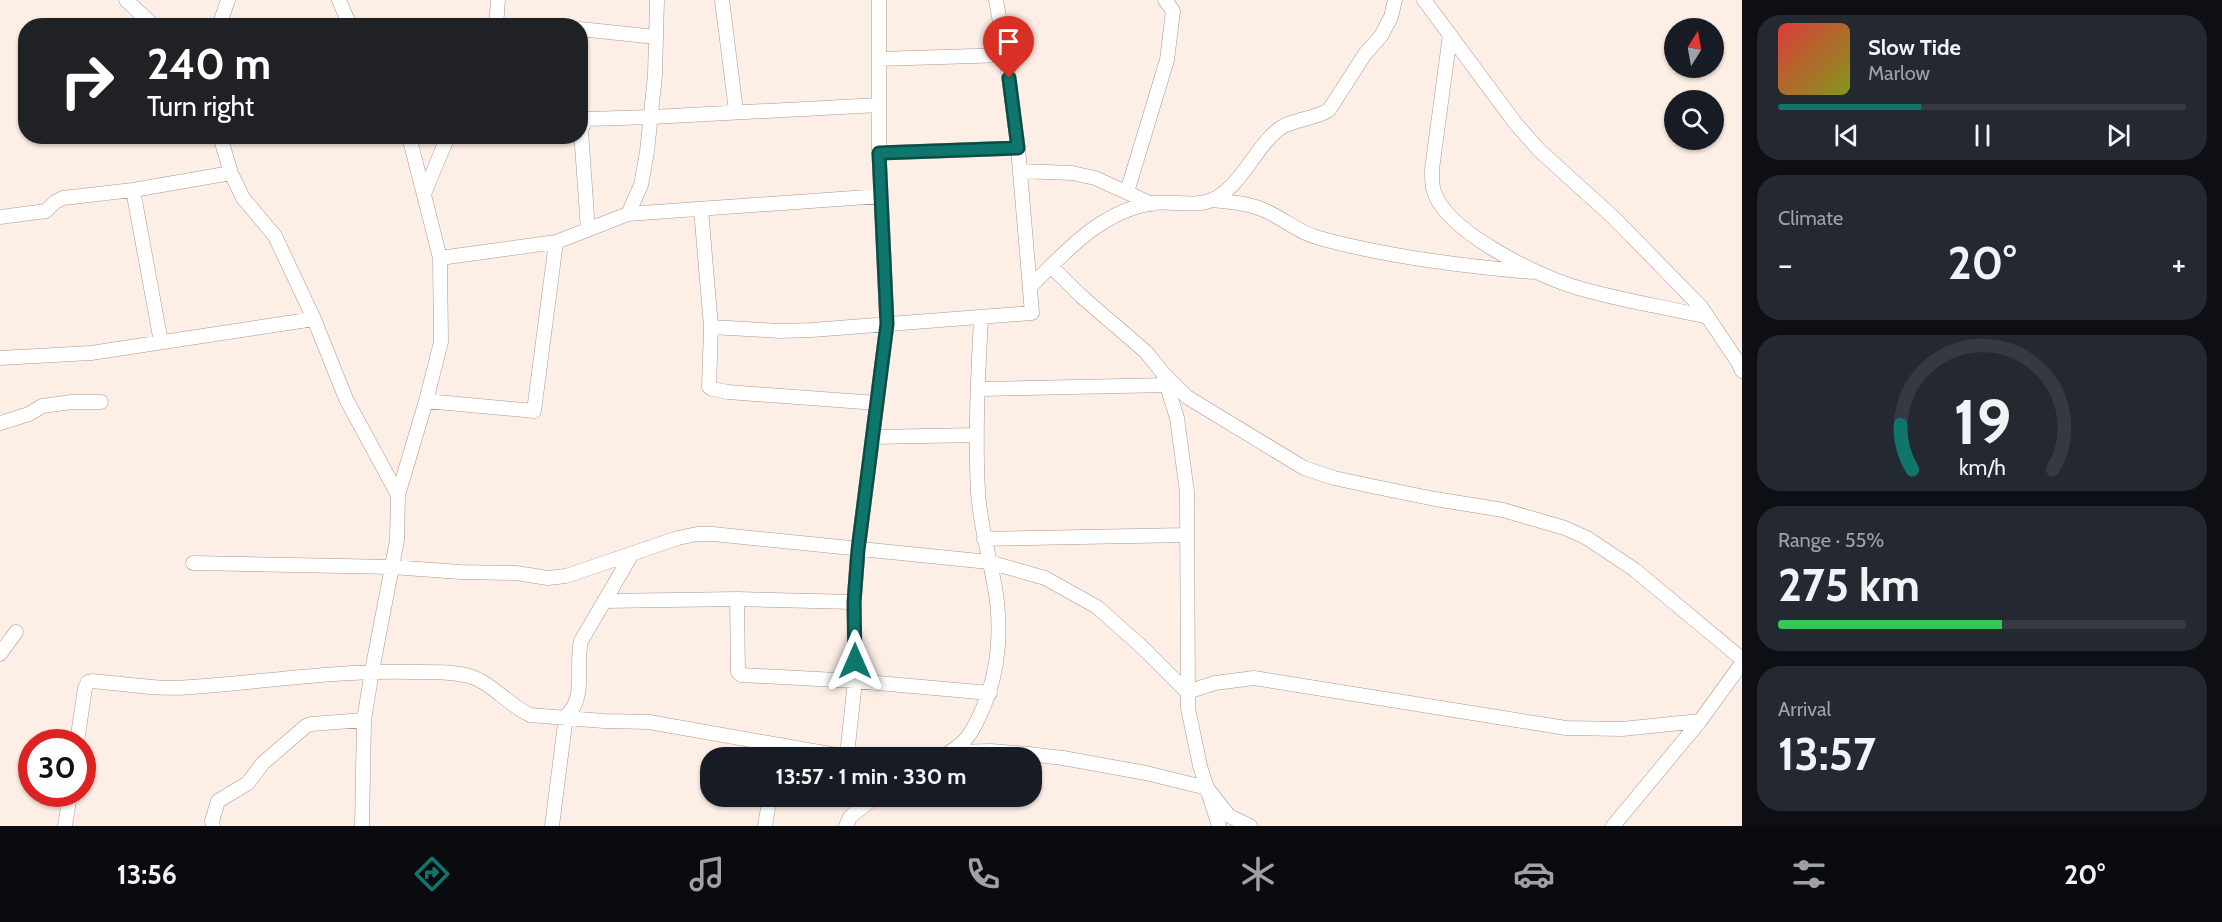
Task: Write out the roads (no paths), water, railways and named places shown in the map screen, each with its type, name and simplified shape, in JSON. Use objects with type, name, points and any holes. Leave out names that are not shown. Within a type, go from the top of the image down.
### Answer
[{"type":"street","points":[[126,0],[145,18]]},
{"type":"street","points":[[222,18],[228,0]]},
{"type":"street","points":[[339,0],[347,18]]},
{"type":"street","points":[[497,18],[498,0]]},
{"type":"street","points":[[628,214],[641,184],[652,117],[657,0]]},
{"type":"street","points":[[722,0],[736,111]]},
{"type":"street","points":[[851,747],[855,681],[854,602],[858,550],[887,324],[879,153],[879,0]]},
{"type":"street","points":[[711,327],[780,331],[1032,313],[1018,148],[1006,55],[996,0]]},
{"type":"street","points":[[1127,192],[1167,60],[1173,11],[1165,0]]},
{"type":"street","points":[[1212,200],[1228,188],[1273,135],[1283,127],[1320,116],[1329,110],[1365,54],[1381,36],[1391,17],[1395,0]]},
{"type":"street","points":[[1424,0],[1516,124],[1539,150],[1614,218],[1701,307],[1742,371]]},
{"type":"street","points":[[588,30],[656,37]]},
{"type":"street","points":[[1450,35],[1432,170],[1433,189],[1441,205],[1466,232],[1539,273],[1574,286],[1708,317]]},
{"type":"street","points":[[879,59],[1006,55]]},
{"type":"street","points":[[588,119],[879,105]]},
{"type":"street","points":[[222,144],[231,173],[243,198],[275,236],[314,320],[346,399],[398,495]]},
{"type":"street","points":[[362,826],[364,720],[397,540],[398,495],[441,342],[440,258],[411,144]]},
{"type":"street","points":[[424,194],[445,144]]},
{"type":"street","points":[[582,144],[588,230]]},
{"type":"street","points":[[879,153],[1018,148]]},
{"type":"street","points":[[1020,171],[1072,173],[1095,178],[1152,204]]},
{"type":"street","points":[[0,217],[46,211],[63,198],[133,190],[231,173]]},
{"type":"street","points":[[133,190],[161,342]]},
{"type":"street","points":[[440,258],[556,242],[628,214],[881,196]]},
{"type":"street","points":[[1030,287],[1076,241],[1096,226],[1130,210],[1152,204],[1212,200],[1241,203],[1266,210],[1315,237],[1336,242],[1457,266],[1539,273]]},
{"type":"street","points":[[702,209],[711,327],[708,383],[712,389],[877,403]]},
{"type":"street","points":[[426,400],[534,411],[556,242]]},
{"type":"street","points":[[1051,266],[1081,296],[1146,352],[1165,379],[1187,397],[1270,449],[1304,468],[1334,478],[1503,510],[1565,528],[1587,538],[1635,570],[1742,661],[1700,721],[1613,826]]},
{"type":"street","points":[[957,747],[967,740],[990,693],[999,646],[994,585],[984,539],[978,492],[976,435],[981,318]]},
{"type":"street","points":[[0,358],[91,352],[314,320]]},
{"type":"street","points":[[978,389],[1165,379]]},
{"type":"street","points":[[1165,379],[1177,418],[1186,492],[1186,692],[1200,766],[1219,826]]},
{"type":"street","points":[[0,423],[29,414],[42,406],[72,402],[101,402]]},
{"type":"street","points":[[873,437],[976,435]]},
{"type":"street","points":[[193,563],[392,567],[516,573],[548,578],[566,576],[696,534],[989,562],[1045,578],[1097,607],[1142,647],[1186,692]]},
{"type":"street","points":[[984,539],[1186,535]]},
{"type":"street","points":[[552,826],[566,716],[574,709],[578,701],[578,651],[581,641],[632,554]]},
{"type":"street","points":[[604,601],[737,599],[854,602]]},
{"type":"street","points":[[737,599],[738,672],[741,675],[855,681],[990,693]]},
{"type":"street","points":[[0,654],[16,632]]},
{"type":"street","points":[[79,729],[85,688],[88,682],[92,681],[189,688],[372,671],[450,673],[470,676],[481,681],[519,710],[530,715],[649,722],[753,747]]},
{"type":"street","points":[[1186,692],[1215,683],[1254,678],[1566,728],[1622,729],[1700,721]]},
{"type":"street","points":[[213,826],[212,821],[218,801],[248,783],[263,763],[306,726],[364,720]]},
{"type":"street","points":[[1042,756],[1146,773],[1207,788],[1229,816],[1250,826]]},
{"type":"street","points":[[64,826],[68,807]]},
{"type":"street","points":[[765,826],[768,807]]},
{"type":"street","points":[[846,826],[850,817],[862,807]]}]
